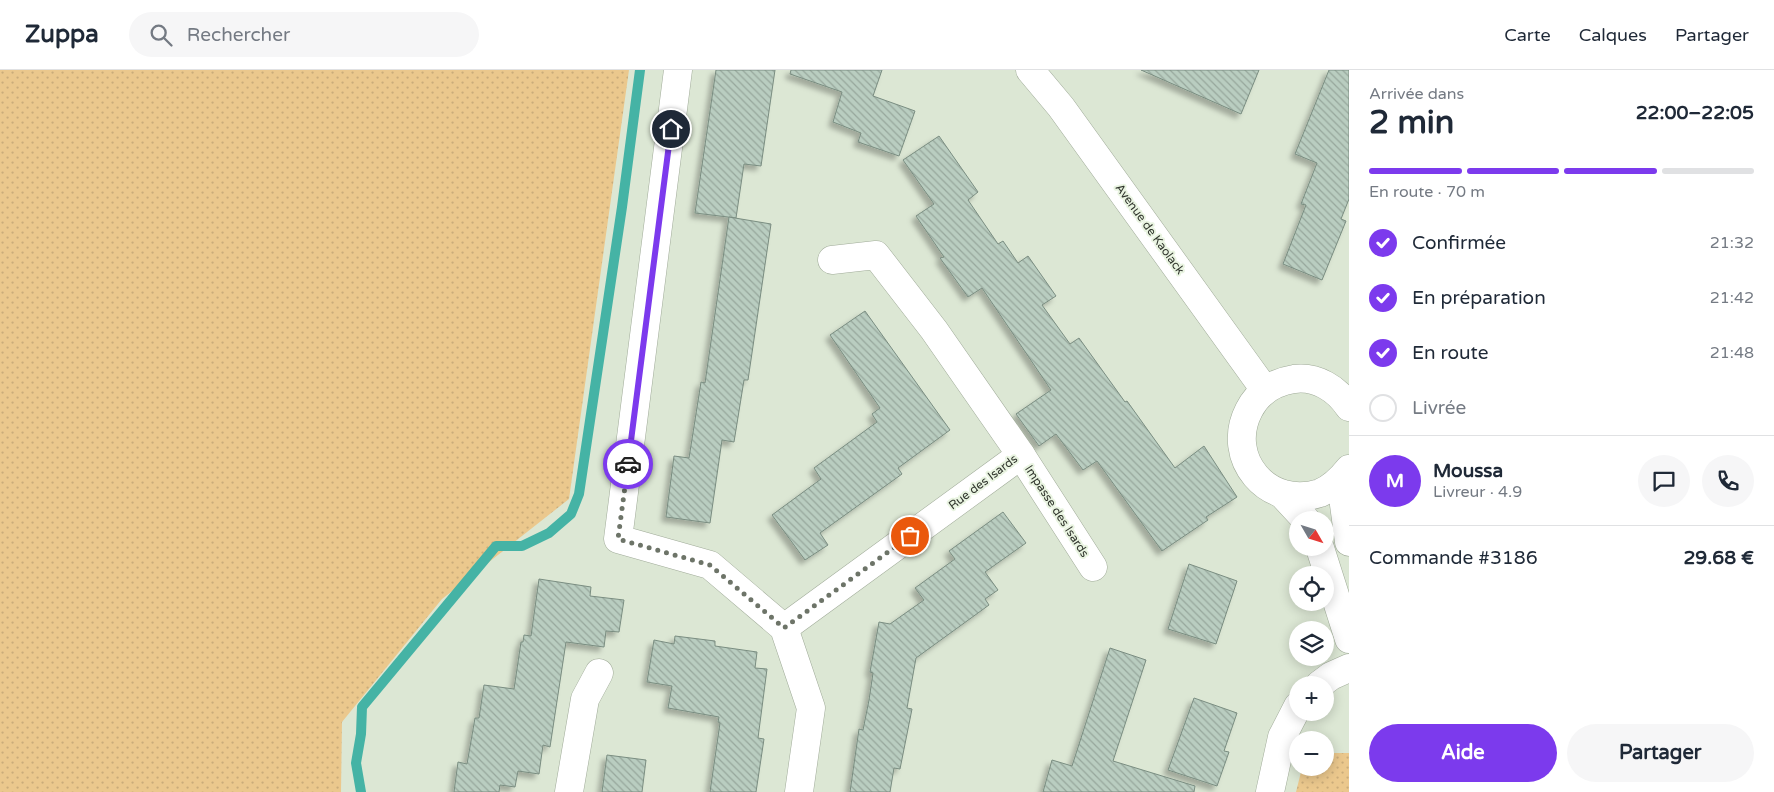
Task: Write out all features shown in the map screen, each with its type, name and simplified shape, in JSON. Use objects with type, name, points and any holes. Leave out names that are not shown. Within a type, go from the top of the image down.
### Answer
[{"type":"street","points":[[678,70],[618,539],[710,565],[784,628],[811,708],[799,792]]},
{"type":"street","name":"Avenue de Kaolack","points":[[1030,70],[1061,107],[1265,390]]},
{"type":"street","name":"Rue des Isards","points":[[784,628],[1021,455],[934,330],[876,255],[832,260]]},
{"type":"street","points":[[1298,511],[1282,494],[1266,486],[1252,473],[1244,456],[1241,438],[1244,420],[1252,403],[1265,390],[1280,382],[1296,379],[1313,380],[1347,398]]},
{"type":"street","name":"Impasse des Isards","points":[[1021,455],[1093,567]]},
{"type":"street","points":[[1282,494],[1302,496],[1320,492],[1337,483],[1349,470]]},
{"type":"street","points":[[1349,470],[1343,497],[1349,542]]},
{"type":"street","points":[[1323,556],[1349,639]]},
{"type":"street","points":[[1331,676],[1349,668]]},
{"type":"street","points":[[569,792],[585,699],[599,673]]},
{"type":"street","points":[[1270,792],[1282,737],[1290,721]]},
{"type":"shaded area","points":[[0,70],[629,70],[569,499],[442,599],[342,722],[341,792],[0,792]]},
{"type":"shaded area","points":[[1334,753],[1349,753],[1349,792],[1296,792],[1300,776],[1334,776]]},
{"type":"building","points":[[716,70],[775,70],[761,166],[744,164],[736,218],[695,213]]},
{"type":"building","points":[[791,70],[882,70],[873,96],[915,111],[899,156],[858,142],[861,133],[833,122],[842,92],[790,74]]},
{"type":"building","points":[[1141,70],[1259,70],[1241,114]]},
{"type":"building","points":[[1329,70],[1349,70],[1349,199],[1341,219],[1346,221],[1322,280],[1283,264],[1306,205],[1301,204],[1317,163],[1295,154]]},
{"type":"building","points":[[939,136],[978,192],[968,200],[998,244],[1003,241],[1018,263],[1028,256],[1056,296],[1042,305],[1070,344],[1079,338],[1175,468],[1204,446],[1237,497],[1206,517],[1208,520],[1162,551],[1097,461],[1083,470],[1056,434],[1039,446],[1016,414],[1051,390],[982,288],[968,297],[940,258],[944,257],[916,216],[934,204],[903,160]]},
{"type":"building","points":[[729,217],[771,224],[748,380],[744,380],[734,442],[722,440],[710,523],[666,517],[674,456],[689,458],[701,382],[705,383]]},
{"type":"building","points":[[865,311],[950,430],[898,468],[902,474],[820,533],[828,545],[805,560],[772,515],[821,479],[814,468],[877,422],[872,414],[880,408],[830,335]]},
{"type":"building","points":[[1003,512],[1026,543],[985,572],[998,590],[985,599],[989,605],[916,658],[907,708],[912,709],[900,769],[894,768],[890,792],[850,792],[859,729],[863,730],[869,700],[873,673],[870,672],[879,622],[890,624],[924,600],[915,588],[955,559],[949,551]]},
{"type":"building","points":[[1189,564],[1237,581],[1216,644],[1168,629]]},
{"type":"building","points":[[539,579],[591,587],[590,596],[624,600],[619,632],[606,631],[604,647],[566,642],[550,747],[543,745],[539,774],[518,771],[515,787],[500,785],[499,792],[454,792],[458,762],[467,764],[475,718],[479,718],[484,685],[514,689],[521,642],[523,642],[524,635],[531,636]]},
{"type":"building","points":[[675,636],[715,641],[715,646],[757,652],[755,668],[767,669],[758,738],[764,739],[756,792],[710,792],[720,723],[718,722],[719,717],[668,708],[672,686],[647,682],[654,640],[674,644]]},
{"type":"building","points":[[1110,648],[1146,660],[1113,761],[1195,786],[1194,792],[1043,792],[1052,760],[1072,766]]},
{"type":"building","points":[[1194,698],[1237,713],[1224,751],[1229,752],[1217,786],[1168,770]]},
{"type":"building","points":[[607,755],[646,760],[642,792],[602,792]]},
{"type":"waterway","points":[[361,792],[356,763],[361,734],[362,707],[496,546],[522,546],[549,533],[571,514],[579,494],[622,207],[640,70]]},
{"type":"way so far","points":[[628,464],[618,539],[710,565],[784,628],[910,536]]},
{"type":"route","points":[[628,464],[671,129]]}]
